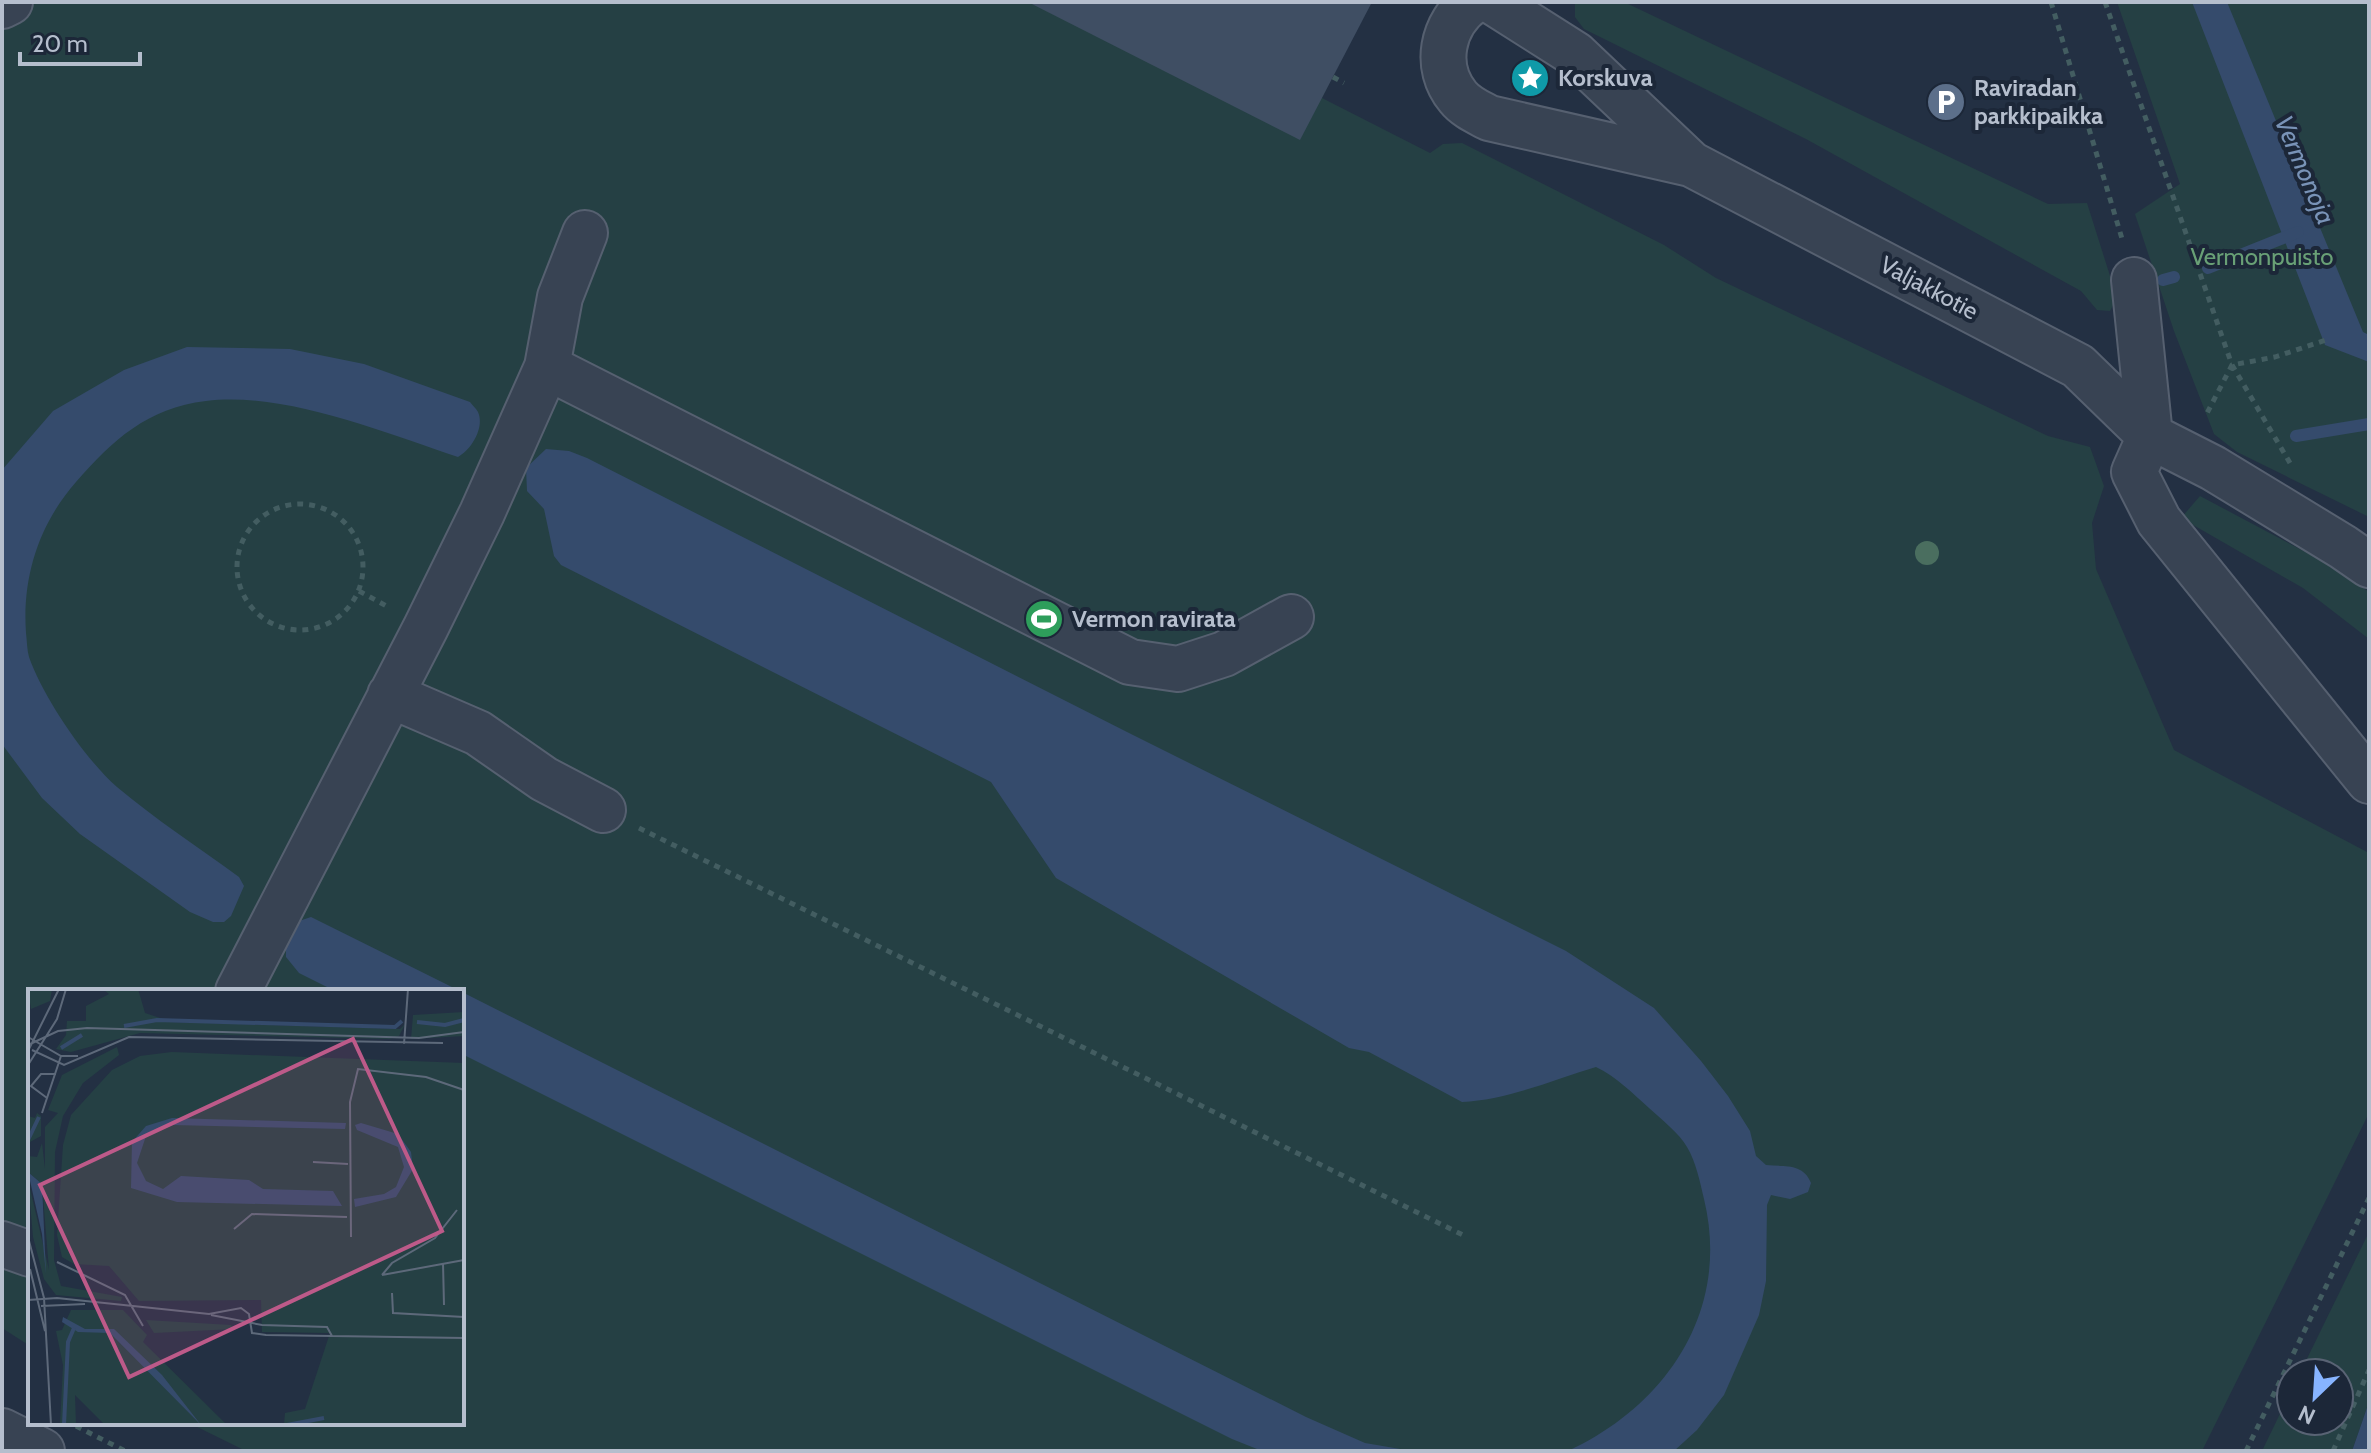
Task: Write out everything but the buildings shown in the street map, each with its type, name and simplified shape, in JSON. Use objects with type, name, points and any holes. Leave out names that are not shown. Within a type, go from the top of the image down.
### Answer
[{"type":"street","points":[[2,6],[10,2]]},
{"type":"street","name":"Valjakkotie","points":[[1472,2],[1449,28],[1444,46],[1444,66],[1449,83],[1471,109],[1489,118],[1691,164],[2078,366],[2150,436],[2213,468],[2360,556]]},
{"type":"street","name":"Valjakkotie","points":[[1493,2],[1575,54],[1691,164]]},
{"type":"street","points":[[239,989],[482,513],[547,367],[560,297],[585,233]]},
{"type":"street","points":[[2134,280],[2150,436],[2134,472],[2159,521],[2369,781]]},
{"type":"street","points":[[547,367],[1130,662],[1178,669],[1224,654],[1291,617]]},
{"type":"street","points":[[390,695],[478,733],[544,779],[603,810]]},
{"type":"street","points":[[2,1244],[28,1253]]},
{"type":"street","points":[[2,1431],[42,1451]]},
{"type":"path","points":[[2051,2],[2134,280]]},
{"type":"path","points":[[2105,2],[2232,365],[2293,468]]},
{"type":"path","points":[[1333,77],[1344,83]]},
{"type":"path","points":[[2232,365],[2275,357],[2326,340]]},
{"type":"path","points":[[2200,426],[2232,365]]},
{"type":"path","points":[[304,504],[323,508],[341,518],[354,533],[362,552],[364,571],[359,591],[348,609],[331,623],[310,629],[289,629],[269,622],[252,607],[241,589],[237,568],[241,547],[251,528],[266,514],[284,506],[304,504]]},
{"type":"path","points":[[603,810],[1467,1237]]},
{"type":"path","points":[[2246,1451],[2369,1198]]},
{"type":"path","points":[[2333,1451],[2369,1370]]},
{"type":"path","points":[[74,1425],[125,1451]]},
{"type":"green space","name":"Vermon ravirata","points":[[2,2],[1369,2],[1322,98],[1430,153],[1443,144],[1462,143],[1664,245],[1716,278],[2048,436],[2090,447],[2104,486],[2092,523],[2096,569],[2174,750],[2369,853],[2369,1113],[2202,1451],[246,1451],[193,1425],[464,1425],[464,989],[28,989],[28,1345],[2,1328]]},
{"type":"green space","points":[[1575,2],[1624,2],[2048,204],[2087,203],[2117,298],[2110,311],[2097,310],[2081,291],[1806,139],[1584,29],[1575,17]]},
{"type":"green space","name":"Vermonpuisto","points":[[2117,2],[2369,2],[2369,517],[2237,452],[2214,434],[2174,331],[2135,214],[2180,184]]},
{"type":"green space","points":[[2200,496],[2328,564],[2369,592],[2369,639],[2303,588],[2181,518]]},
{"type":"green space","points":[[2369,1232],[2369,1402],[2352,1451],[2262,1451],[2275,1424],[2275,1437],[2355,1437],[2355,1357],[2308,1357]]},
{"type":"water","points":[[2192,2],[2227,2],[2363,332],[2369,335],[2369,362],[2325,345]]},
{"type":"water","points":[[187,347],[290,349],[364,364],[470,402],[480,418],[476,438],[458,457],[334,416],[300,408],[236,400],[185,405],[149,419],[118,440],[76,482],[52,515],[36,552],[27,592],[27,648],[35,673],[66,726],[117,787],[239,877],[244,886],[231,916],[224,922],[213,922],[190,912],[80,834],[42,798],[2,744],[2,470],[53,411],[124,370]]},
{"type":"water","points":[[546,449],[569,451],[587,458],[1566,951],[1654,1008],[1728,1096],[1750,1131],[1756,1156],[1766,1165],[1798,1169],[1811,1183],[1808,1192],[1790,1199],[1771,1195],[1767,1205],[1766,1281],[1759,1315],[1724,1395],[1697,1430],[1674,1451],[1568,1451],[1603,1432],[1635,1408],[1662,1380],[1683,1349],[1699,1315],[1708,1279],[1710,1240],[1704,1199],[1693,1159],[1675,1131],[1624,1086],[1596,1067],[1513,1093],[1462,1102],[1369,1052],[1349,1048],[1056,878],[991,782],[561,565],[554,556],[544,509],[527,491],[526,468]]},
{"type":"water","points":[[311,917],[456,989],[331,989],[299,973],[286,957],[286,939],[293,923]]},
{"type":"water","points":[[464,993],[1306,1417],[1365,1443],[1412,1451],[1262,1451],[1232,1439],[464,1055]]},
{"type":"water","points":[[2369,1402],[2369,1451],[2352,1451]]},
{"type":"waterway","points":[[2208,268],[2298,232]]},
{"type":"waterway","points":[[2163,280],[2174,277]]},
{"type":"waterway","points":[[2296,436],[2369,424]]},
{"type":"place","name":"Korskuva","points":[[1530,78]]},
{"type":"place","name":"Raviradan parkkipaikka","points":[[1946,102]]},
{"type":"place","name":"Vermon ravirata","points":[[1044,619]]},
{"type":"water label","name":"Vermonoja","points":[[2305,170]]}]
